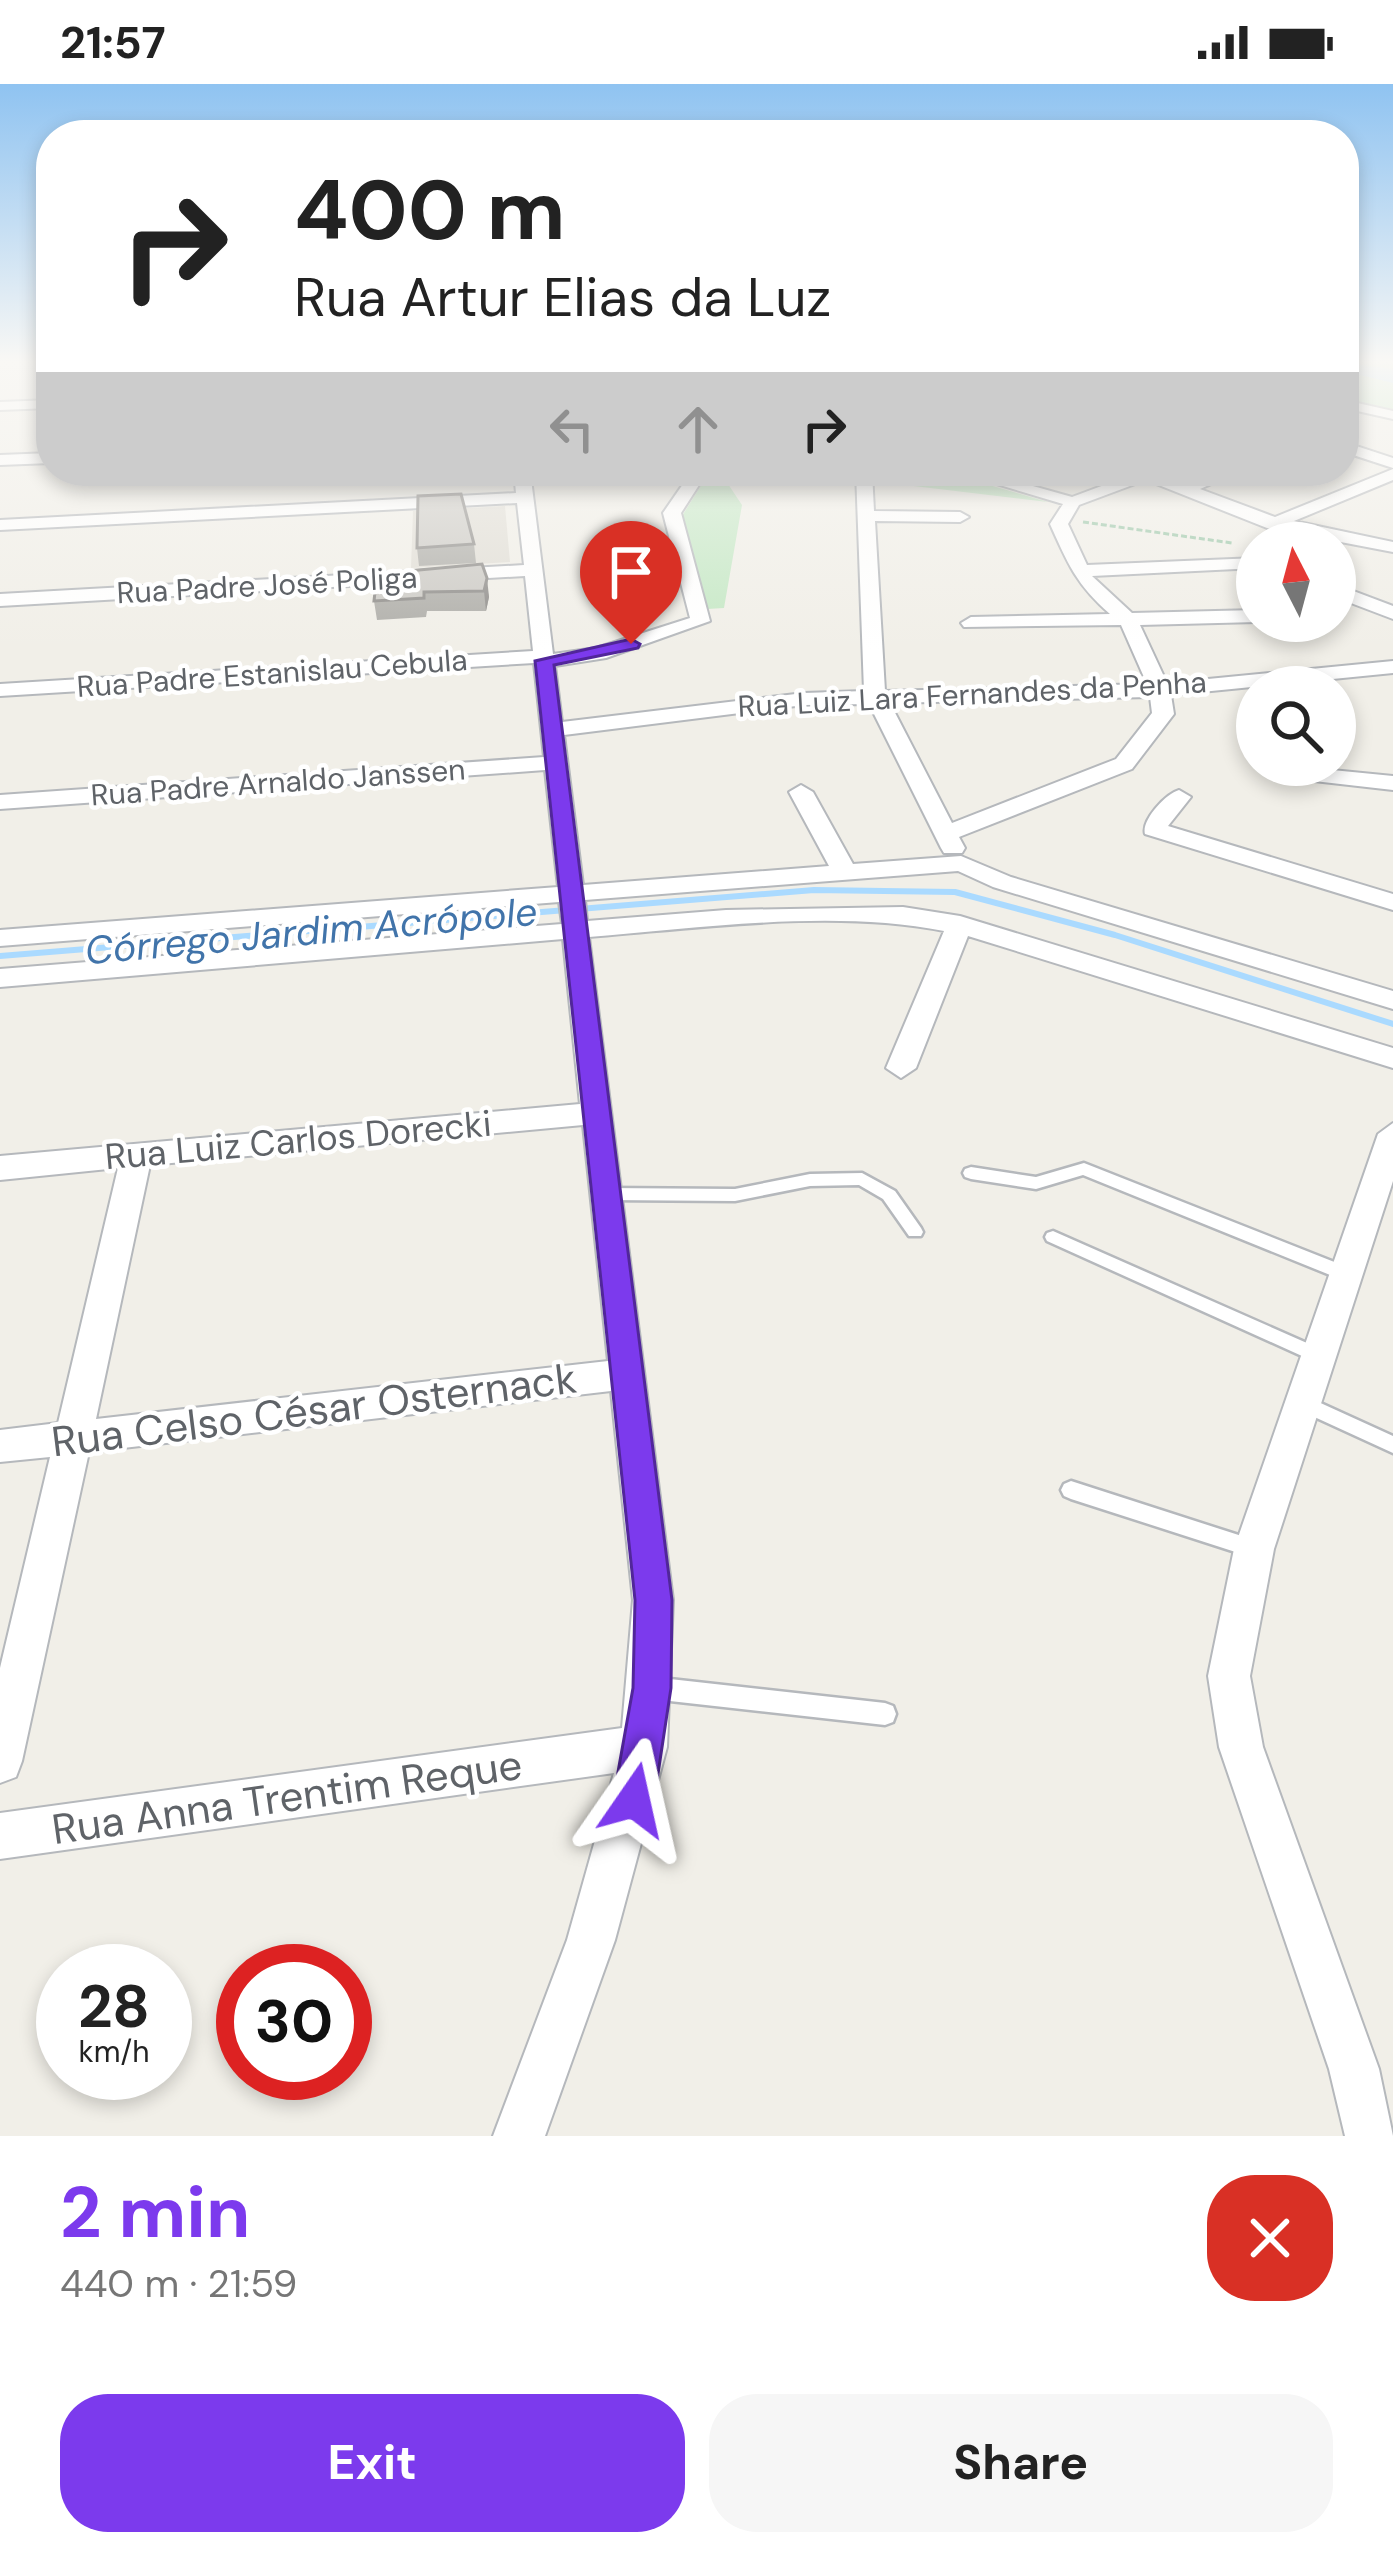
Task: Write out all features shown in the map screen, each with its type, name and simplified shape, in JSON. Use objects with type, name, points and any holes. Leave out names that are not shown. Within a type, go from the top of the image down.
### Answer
[{"type":"street","points":[[0,460],[32,459]]},
{"type":"street","points":[[1278,522],[1393,474]]},
{"type":"street","points":[[519,2136],[614,1872],[645,1747],[652,1688],[653,1600],[524,486]]},
{"type":"street","name":"Rua Padre Estanislau Cebula","points":[[0,690],[598,654],[700,621],[672,513],[690,486]]},
{"type":"street","points":[[864,486],[874,694],[961,863]]},
{"type":"street","points":[[1002,486],[1066,510],[1115,486]]},
{"type":"street","points":[[1177,486],[1273,522]]},
{"type":"street","points":[[1185,489],[1193,486]]},
{"type":"street","points":[[0,525],[525,498]]},
{"type":"street","points":[[945,834],[1124,764],[1163,714],[1160,690],[1129,621],[1102,601],[1079,571],[1066,510]]},
{"type":"street","points":[[866,516],[960,517]]},
{"type":"street","points":[[1356,539],[1393,547]]},
{"type":"street","points":[[1079,571],[1236,564]]},
{"type":"street","name":"Rua Padre José Poliga","points":[[0,600],[534,569]]},
{"type":"street","points":[[1356,597],[1389,608]]},
{"type":"street","points":[[1356,611],[1389,608]]},
{"type":"street","points":[[971,622],[1236,617]]},
{"type":"street","name":"Rua Luiz Lara Fernandes da Penha","points":[[552,730],[874,694],[1160,690],[1393,668]]},
{"type":"street","name":"Rua Padre Arnaldo Janssen","points":[[0,802],[556,763]]},
{"type":"street","points":[[1356,779],[1393,783]]},
{"type":"street","points":[[801,792],[845,872]]},
{"type":"street","points":[[1178,797],[1153,829],[1393,902]]},
{"type":"street","points":[[0,978],[574,912],[845,872],[961,863],[1002,882],[1393,1000]]},
{"type":"street","points":[[0,938],[574,912],[903,914],[960,924],[1393,1058]]},
{"type":"street","points":[[901,1068],[960,924]]},
{"type":"street","name":"Rua Luiz Carlos Dorecki","points":[[0,1168],[597,1113]]},
{"type":"street","points":[[1371,2136],[1354,2068],[1231,1710],[1234,1638],[1255,1549],[1393,1134]]},
{"type":"street","points":[[0,1761],[137,1155]]},
{"type":"street","name":"Rua Celso César Osternack","points":[[0,1446],[627,1374]]},
{"type":"street","name":"Rua Anna Trentim Reque","points":[[0,1836],[645,1747]]},
{"type":"lane","points":[[971,1173],[1036,1183],[1084,1169],[1346,1274]]},
{"type":"lane","points":[[606,1194],[735,1196],[810,1180],[862,1179],[889,1195],[915,1232]]},
{"type":"lane","points":[[1053,1237],[1319,1356]]},
{"type":"lane","points":[[1303,1403],[1393,1444]]},
{"type":"lane","points":[[1071,1490],[1255,1549]]},
{"type":"lane","points":[[652,1688],[885,1714]]},
{"type":"path","points":[[1066,510],[1235,544]]},
{"type":"shaded area","points":[[505,506],[510,562],[411,568],[413,511]]},
{"type":"green space","points":[[701,486],[729,486],[742,505],[724,608],[707,609],[682,516]]},
{"type":"green space","points":[[914,486],[993,486],[1048,502]]},
{"type":"building","points":[[461,494],[474,544],[417,548],[418,496]]},
{"type":"building","points":[[482,564],[487,578],[484,591],[424,592],[424,598],[374,601],[377,574]]},
{"type":"waterway","name":"Córrego Jardim Acrópole","points":[[0,956],[814,890],[955,892],[1115,935],[1393,1024]]},
{"type":"route","points":[[631,644],[593,656],[544,661],[653,1600],[652,1688],[634,1800]]}]
